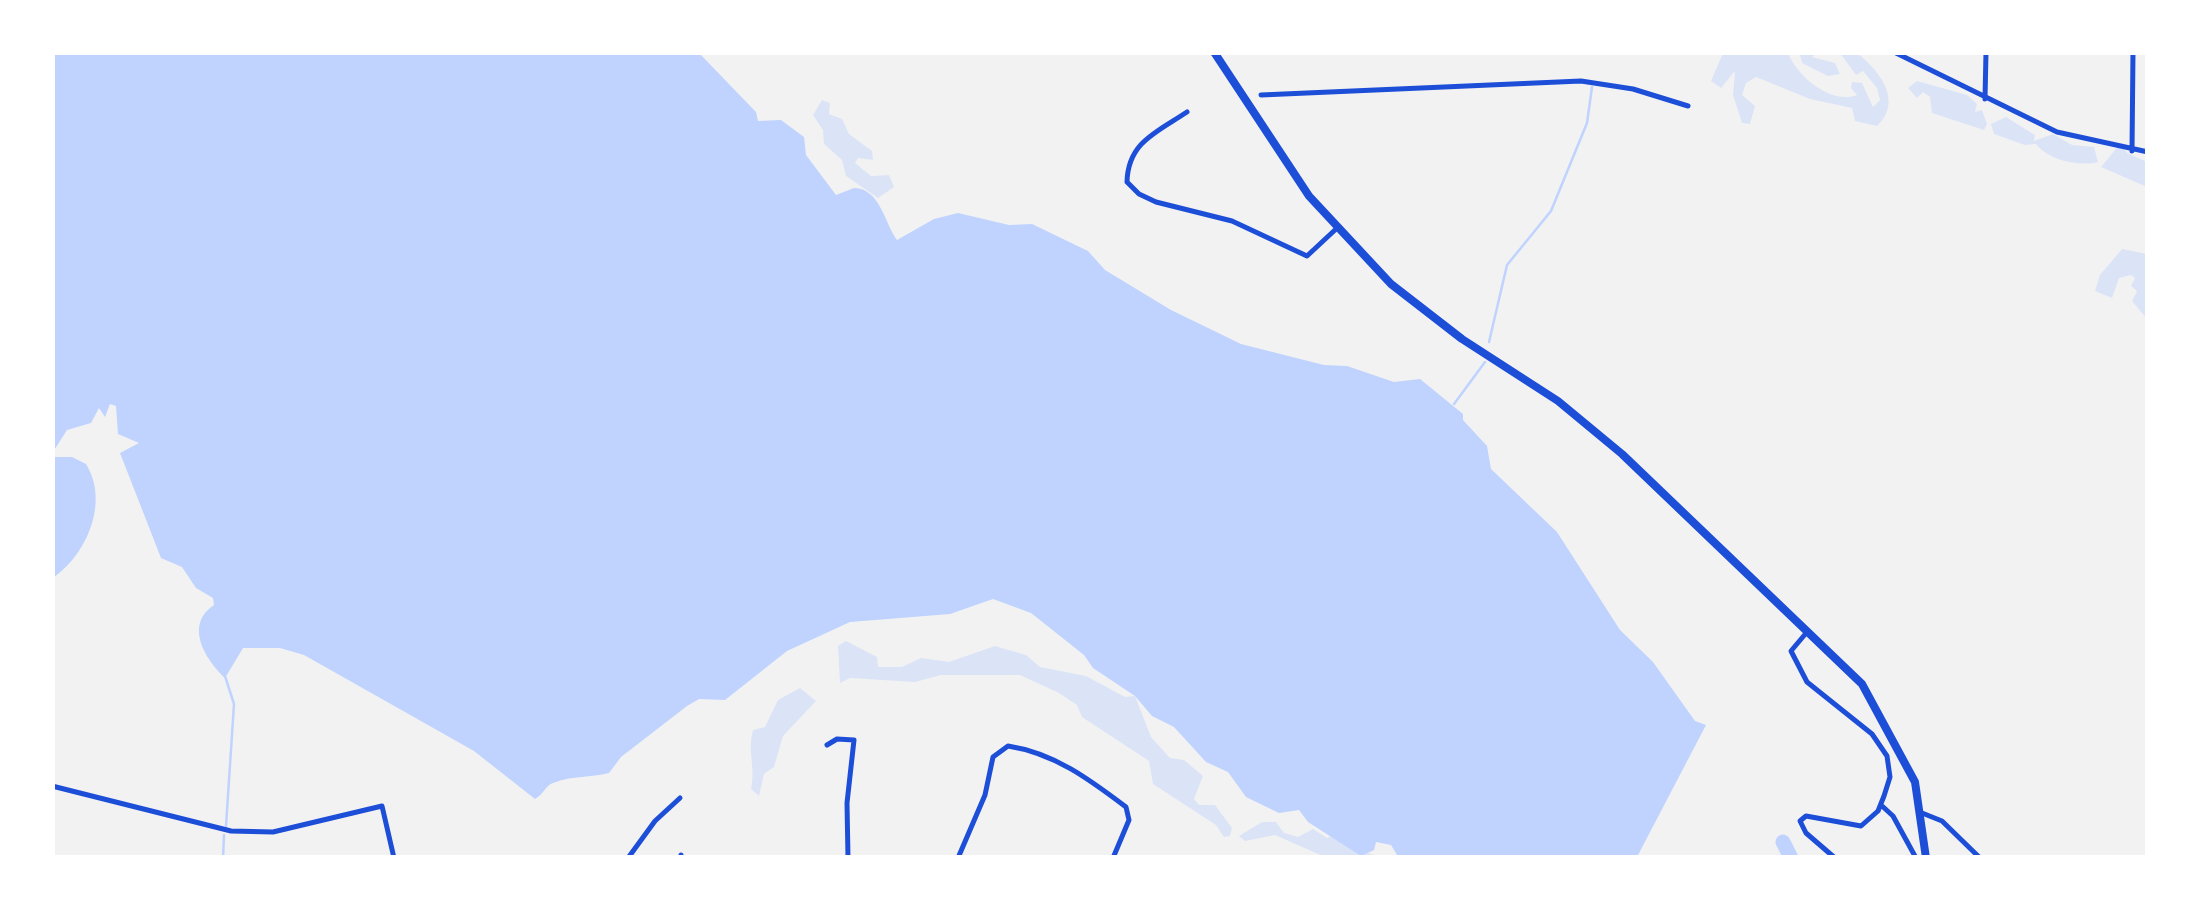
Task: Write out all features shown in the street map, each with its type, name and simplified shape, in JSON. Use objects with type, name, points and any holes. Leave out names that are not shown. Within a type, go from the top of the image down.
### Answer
[{"type":"main road","points":[[1214,52],[1273,146],[1336,229],[1391,284],[1430,315],[1558,401],[1612,445],[1862,684],[1886,722],[1915,782],[1926,858]]},
{"type":"street","points":[[1894,52],[2058,132],[2148,152]]},
{"type":"street","points":[[1985,99],[1986,52]]},
{"type":"street","points":[[2132,151],[2133,52]]},
{"type":"street","points":[[1261,94],[1581,81],[1633,89],[1688,106]]},
{"type":"street","points":[[1187,112],[1139,143],[1130,156],[1127,182],[1139,194],[1232,222],[1306,256],[1336,229]]},
{"type":"street","points":[[1809,630],[1791,651],[1808,682],[1881,744],[1890,777],[1881,805],[1860,826],[1806,816],[1800,820],[1806,833],[1835,858]]},
{"type":"street","points":[[827,745],[837,739],[854,740],[847,803],[848,858]]},
{"type":"street","points":[[958,858],[985,795],[993,757],[1008,746],[1061,760],[1078,776],[1126,806],[1129,820],[1113,858]]},
{"type":"street","points":[[52,786],[231,832],[272,832],[382,806],[394,858]]},
{"type":"street","points":[[628,858],[656,821],[680,798]]},
{"type":"street","points":[[1881,805],[1892,816],[1916,858]]},
{"type":"street","points":[[1922,814],[1942,822],[1980,858]]},
{"type":"shaded area","points":[[1723,53],[1788,53],[1799,71],[1826,92],[1857,95],[1851,88],[1852,82],[1862,83],[1873,107],[1880,100],[1877,88],[1863,71],[1856,75],[1840,53],[1857,53],[1885,86],[1885,116],[1877,126],[1855,121],[1852,108],[1810,99],[1756,77],[1746,83],[1742,95],[1755,106],[1750,124],[1742,123],[1733,95],[1735,71],[1721,88],[1711,81]]},
{"type":"shaded area","points":[[1788,53],[1817,53],[1812,57],[1835,63],[1840,74],[1828,76],[1802,63],[1800,55]]},
{"type":"shaded area","points":[[1917,81],[1967,95],[1977,104],[1975,112],[1982,110],[1987,124],[1984,130],[1932,113],[1930,97],[1923,92],[1917,98],[1908,88]]},
{"type":"shaded area","points":[[822,100],[830,103],[829,114],[842,119],[849,134],[872,151],[873,160],[858,158],[855,163],[871,176],[889,175],[894,187],[878,198],[846,176],[842,160],[824,144],[823,130],[813,115]]},
{"type":"shaded area","points":[[2006,117],[2035,135],[2034,141],[2053,134],[2072,145],[2094,147],[2098,162],[2064,161],[2036,144],[2025,145],[1994,134],[1991,124]]},
{"type":"shaded area","points":[[2120,144],[2127,153],[2147,162],[2147,187],[2101,167]]},
{"type":"shaded area","points":[[2122,249],[2147,254],[2147,319],[2132,301],[2137,291],[2131,286],[2135,278],[2131,275],[2119,278],[2112,298],[2095,291],[2100,275]]},
{"type":"shaded area","points":[[846,641],[877,657],[878,667],[902,667],[921,658],[949,662],[995,646],[1026,655],[1040,667],[1086,676],[1125,697],[1135,696],[1151,737],[1170,758],[1184,760],[1203,776],[1194,799],[1199,805],[1215,805],[1232,828],[1230,836],[1224,837],[1216,825],[1153,784],[1149,761],[1082,717],[1077,705],[1059,693],[1020,675],[941,675],[915,682],[850,678],[840,683],[838,646]]},
{"type":"shaded area","points":[[800,688],[816,701],[783,736],[774,767],[764,774],[759,796],[751,789],[753,730],[765,727],[778,700]]},
{"type":"shaded area","points":[[1262,822],[1276,822],[1284,833],[1298,837],[1313,829],[1327,838],[1335,834],[1376,857],[1325,857],[1275,835],[1245,841],[1239,836]]},
{"type":"water","points":[[52,53],[699,53],[756,112],[758,121],[781,120],[804,137],[806,155],[836,195],[854,188],[870,194],[897,240],[934,219],[958,213],[1009,225],[1032,224],[1088,251],[1105,270],[1171,310],[1241,344],[1324,365],[1347,366],[1394,382],[1420,379],[1463,414],[1463,420],[1487,446],[1491,469],[1557,532],[1620,630],[1653,662],[1695,721],[1706,725],[1637,857],[1399,858],[1391,845],[1376,842],[1374,850],[1361,856],[1308,822],[1299,810],[1279,813],[1246,797],[1228,772],[1206,762],[1174,727],[1152,716],[1135,696],[1093,668],[1084,655],[1031,613],[993,599],[950,614],[850,622],[787,651],[725,700],[699,699],[687,706],[621,757],[609,773],[553,783],[535,799],[474,751],[304,655],[280,648],[243,648],[225,678],[205,652],[199,632],[205,613],[214,605],[213,598],[196,588],[182,567],[161,558],[120,453],[139,443],[118,434],[116,406],[110,404],[105,417],[99,408],[91,423],[67,430],[53,452]]},
{"type":"water","points":[[52,457],[72,457],[86,464],[96,495],[91,527],[84,542],[53,578]]},
{"type":"waterway","points":[[1489,342],[1507,265],[1551,211],[1587,123],[1592,87]]},
{"type":"waterway","points":[[1454,404],[1485,362]]},
{"type":"waterway","points":[[225,676],[234,704],[226,826]]},
{"type":"waterway","points":[[223,858],[224,835]]},
{"type":"waterway","points":[[1783,842],[1791,858]]}]
